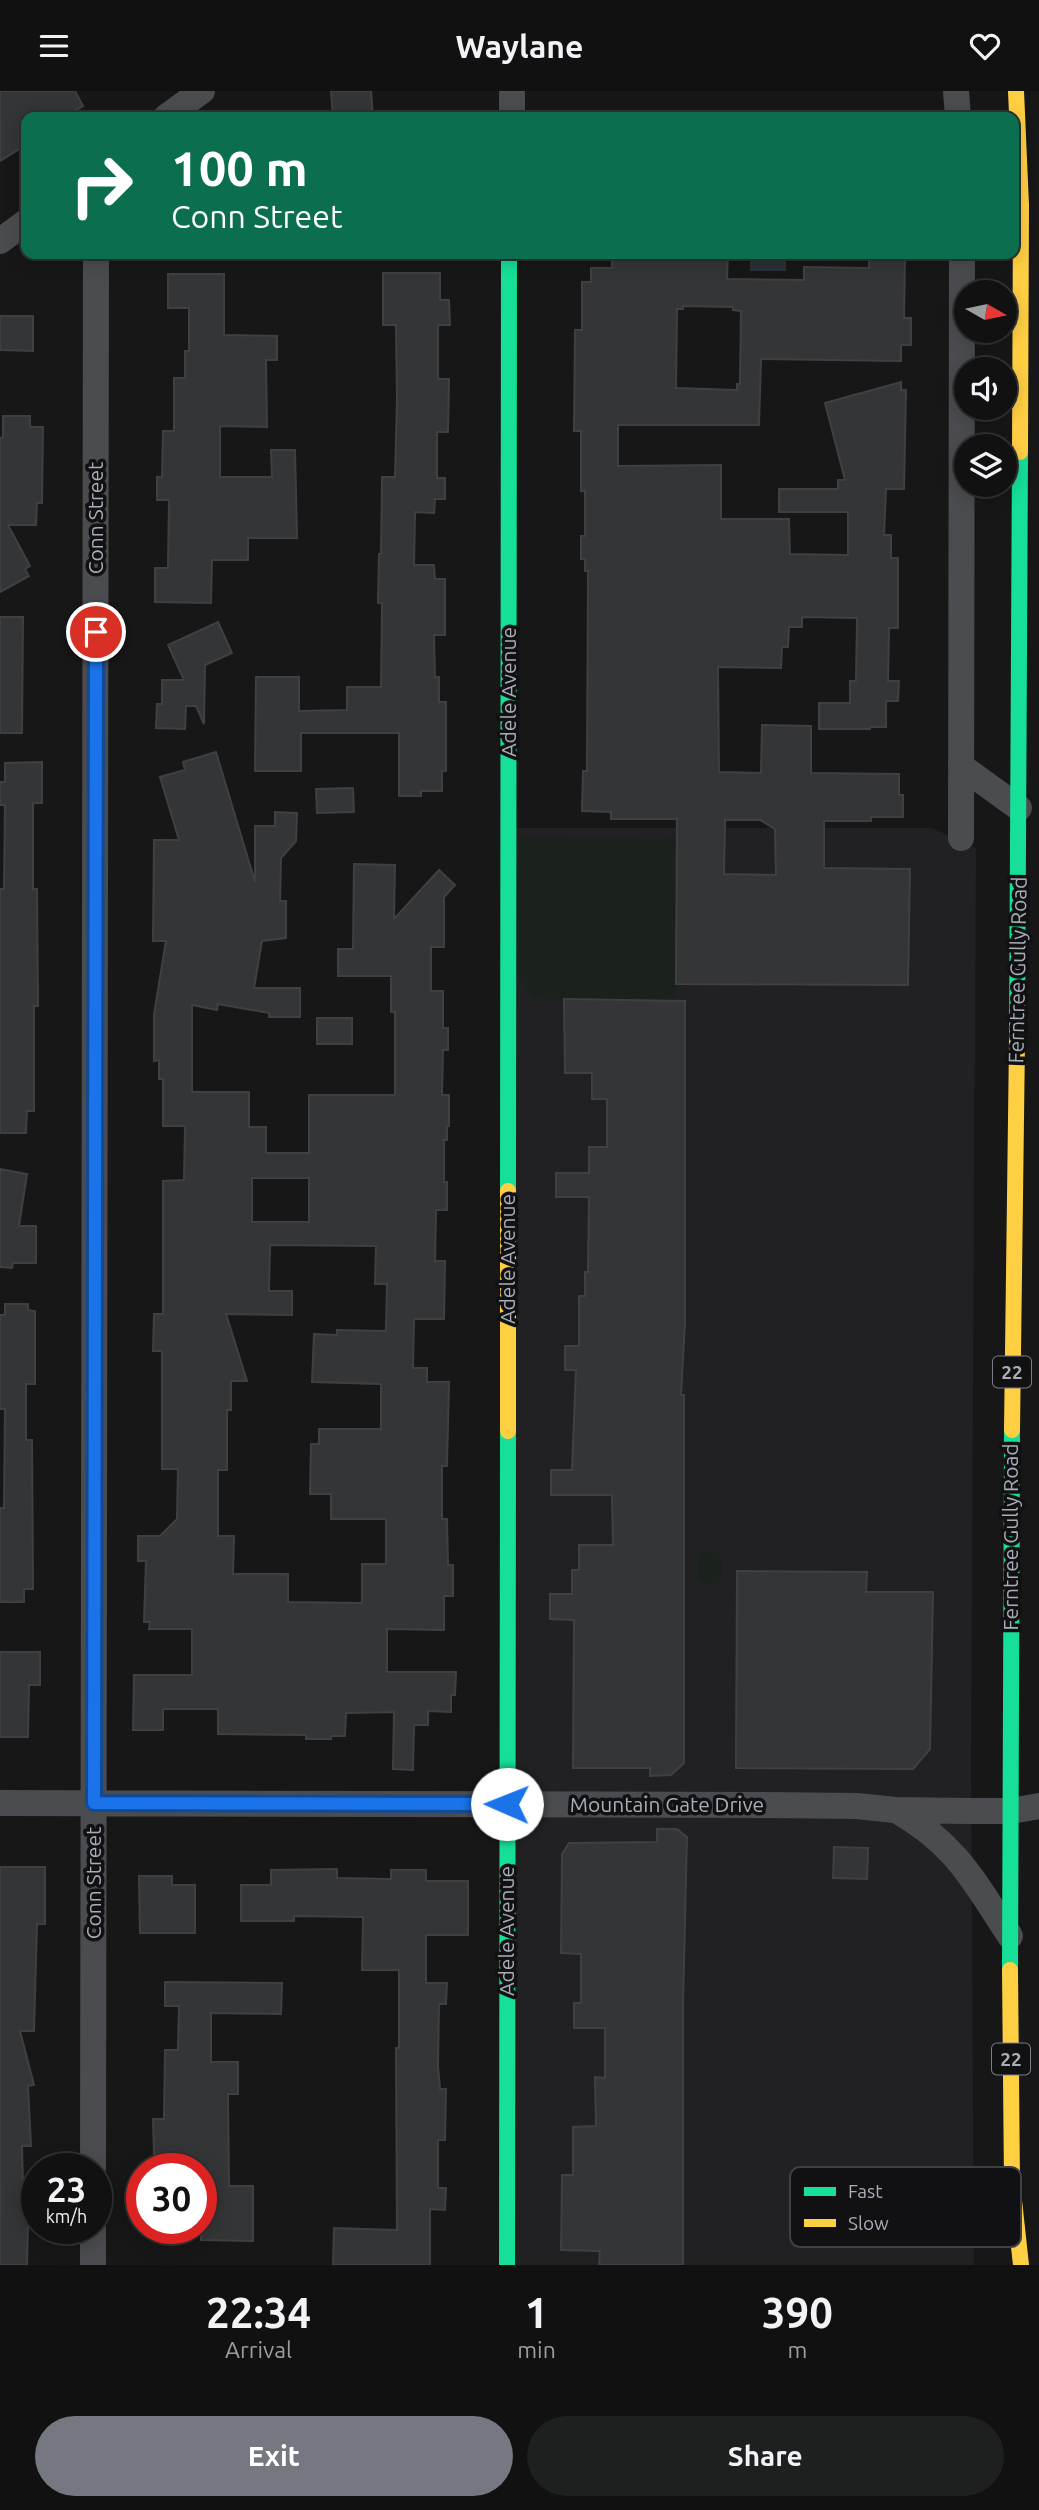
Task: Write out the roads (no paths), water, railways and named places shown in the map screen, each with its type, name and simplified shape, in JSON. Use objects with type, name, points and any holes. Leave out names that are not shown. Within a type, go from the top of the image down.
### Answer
[{"type":"main road","name":"Ferntree Gully Road","points":[[1016,91],[1016,112]]},
{"type":"main road","name":"Adele Avenue","points":[[507,2265],[509,259]]},
{"type":"main road","name":"Ferntree Gully Road","points":[[1012,2167],[1012,1293],[1020,933],[1017,259]]},
{"type":"main road","points":[[1020,624],[1039,624]]},
{"type":"main road","name":"Ferntree Gully Road","points":[[1019,2247],[1021,2265]]},
{"type":"street","points":[[172,105],[202,91]]},
{"type":"street","points":[[512,91],[512,112]]},
{"type":"street","points":[[956,91],[958,112]]},
{"type":"street","points":[[0,241],[21,226]]},
{"type":"street","name":"Conn Street","points":[[93,2153],[96,259]]},
{"type":"street","points":[[961,838],[968,260]]},
{"type":"street","points":[[961,766],[1019,809]]},
{"type":"street","name":"Mountain Gate Drive","points":[[0,1803],[858,1805],[895,1810],[1011,1811],[1039,1806]]},
{"type":"street","points":[[895,1810],[920,1824],[954,1853],[1010,1937]]},
{"type":"street","points":[[93,2244],[93,2265]]}]
